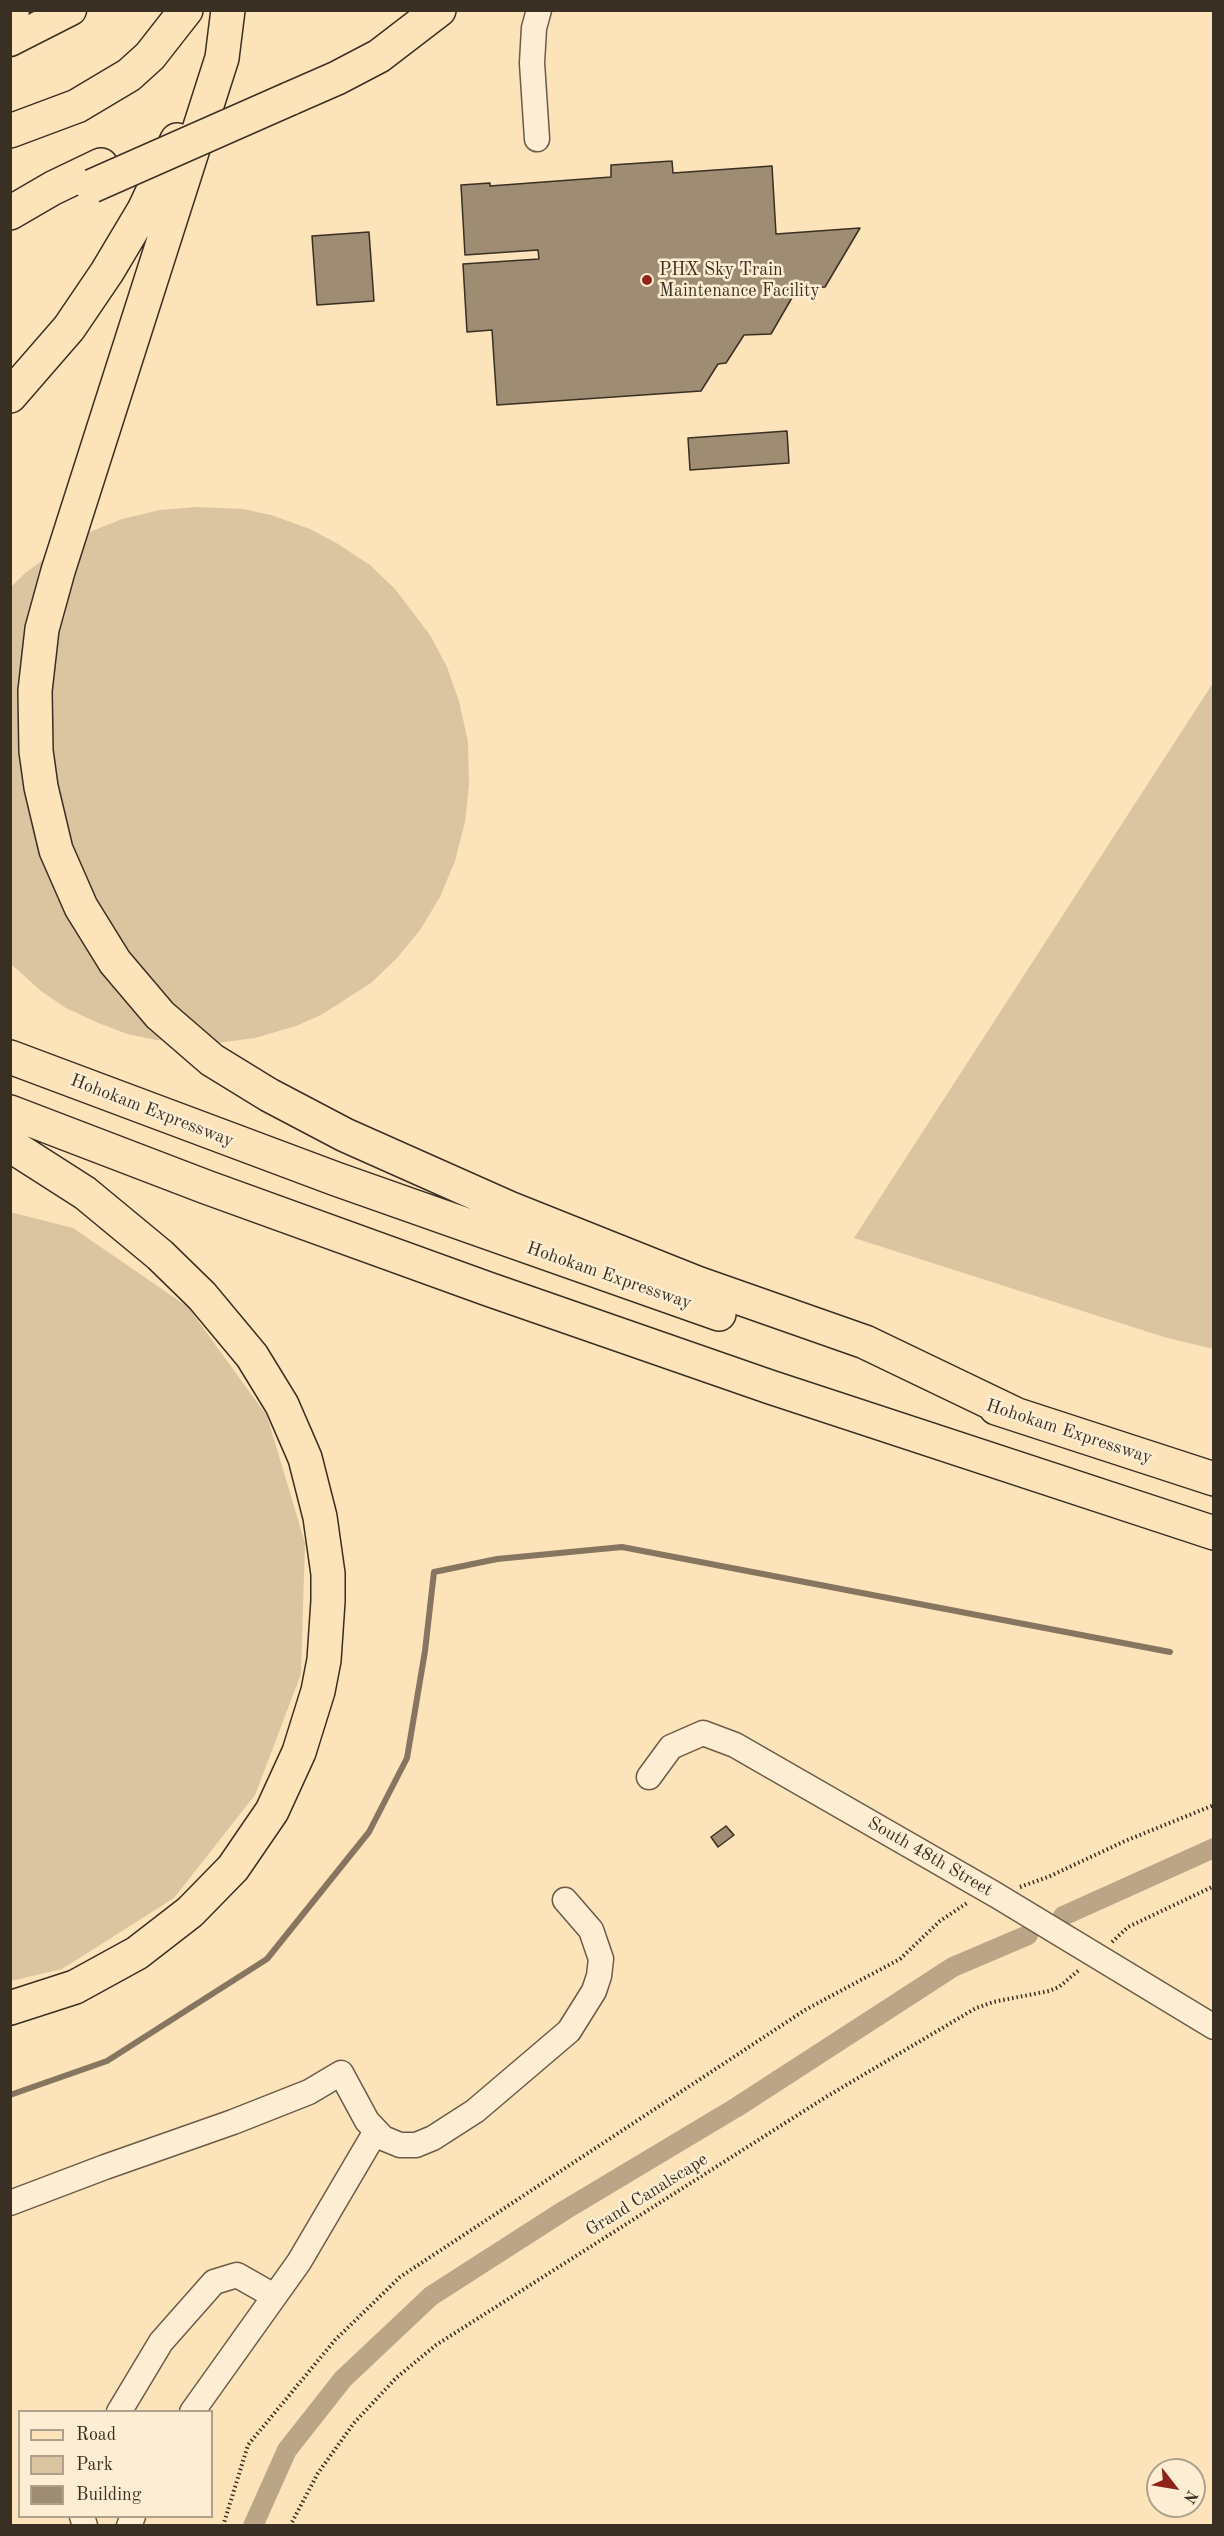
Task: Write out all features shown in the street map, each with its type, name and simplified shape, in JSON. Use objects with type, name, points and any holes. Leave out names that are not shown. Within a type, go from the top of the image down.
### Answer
[{"type":"highway","points":[[10,131],[77,106],[129,75],[150,56],[186,10]]},
{"type":"highway","points":[[10,396],[50,352],[88,301],[144,210],[188,111],[219,10]]},
{"type":"highway","points":[[228,10],[222,58],[58,571],[40,639],[34,691],[34,722],[41,787],[56,850],[81,907],[115,962],[160,1016],[212,1060],[269,1095],[345,1135],[510,1208],[697,1283],[865,1342],[1015,1414]]},
{"type":"highway","points":[[286,92],[430,10]]},
{"type":"highway","points":[[10,213],[53,188],[96,175],[286,92],[379,56],[439,10]]},
{"type":"highway","points":[[10,237],[96,175]]},
{"type":"highway","name":"Hohokam Expressway","points":[[10,1057],[242,1145],[539,1252],[1015,1414],[1214,1479]]},
{"type":"highway","points":[[10,1112],[206,1187],[488,1289],[770,1387],[1214,1533]]},
{"type":"highway","points":[[10,1145],[85,1193],[160,1255],[202,1296],[252,1356],[282,1405],[305,1458],[320,1517],[328,1574],[324,1660],[310,1720],[277,1801],[233,1868],[190,1912],[137,1953],[75,1987],[10,2008]]},
{"type":"main road","points":[[10,40],[71,10]]},
{"type":"street","points":[[537,139],[532,63],[534,28],[539,10]]},
{"type":"street","name":"South 48th Street","points":[[649,1777],[671,1747],[704,1733],[735,1745],[996,1895],[1214,2027]]},
{"type":"street","points":[[10,2203],[243,2118],[309,2092],[341,2073],[368,2121],[383,2138],[399,2145],[416,2145],[434,2138],[476,2111],[569,2031],[594,1991],[601,1959],[591,1930],[565,1900]]},
{"type":"street","points":[[193,2410],[299,2262],[376,2131]]},
{"type":"street","points":[[120,2410],[161,2342],[214,2282],[237,2275],[274,2295]]},
{"type":"path","points":[[223,2526],[248,2445],[334,2340],[400,2277],[805,2010],[900,1959],[940,1921],[968,1902],[1048,1877],[1125,1841],[1214,1805]]},
{"type":"path","name":"Grand Canalscape","points":[[290,2526],[308,2489],[354,2422],[396,2378],[436,2345],[826,2097],[966,2014],[993,2002],[1059,1987],[1128,1927],[1214,1886]]},
{"type":"green space","points":[[197,507],[243,509],[271,515],[310,529],[370,565],[395,589],[430,635],[447,667],[459,701],[468,742],[469,785],[465,822],[455,861],[440,897],[420,930],[397,958],[371,983],[321,1015],[296,1026],[255,1038],[217,1043],[156,1040],[127,1034],[66,1008],[41,991],[11,964],[10,588],[24,574],[60,547],[80,536],[122,519],[160,510]]},
{"type":"green space","points":[[1213,683],[1213,1349],[1164,1337],[854,1238]]},
{"type":"green space","points":[[10,1212],[73,1228],[188,1307],[267,1416],[305,1543],[301,1674],[255,1795],[174,1898],[62,1969],[11,1981]]},
{"type":"building","name":"PHX Sky Train Maintenance Facility","points":[[672,161],[673,173],[772,166],[776,234],[860,228],[825,287],[797,289],[771,334],[744,335],[726,363],[718,364],[701,391],[497,405],[492,330],[467,332],[463,264],[539,259],[538,250],[465,255],[461,185],[490,183],[490,186],[611,177],[611,165]]},
{"type":"building","points":[[369,232],[374,301],[317,305],[312,236]]},
{"type":"building","points":[[787,431],[789,463],[690,470],[688,438]]},
{"type":"building","points":[[726,1826],[734,1835],[718,1847],[711,1837]]},
{"type":"waterway","points":[[10,2095],[107,2061],[267,1959],[369,1832],[407,1758],[425,1651],[434,1572],[497,1559],[622,1547],[1170,1652]]},
{"type":"waterway","points":[[1063,1916],[1214,1848]]},
{"type":"waterway","points":[[253,2526],[287,2450],[343,2379],[431,2296],[565,2210],[737,2107],[953,1967],[1028,1935]]},
{"type":"place","name":"PHX Sky Train Maintenance Facility","points":[[647,280]]}]
